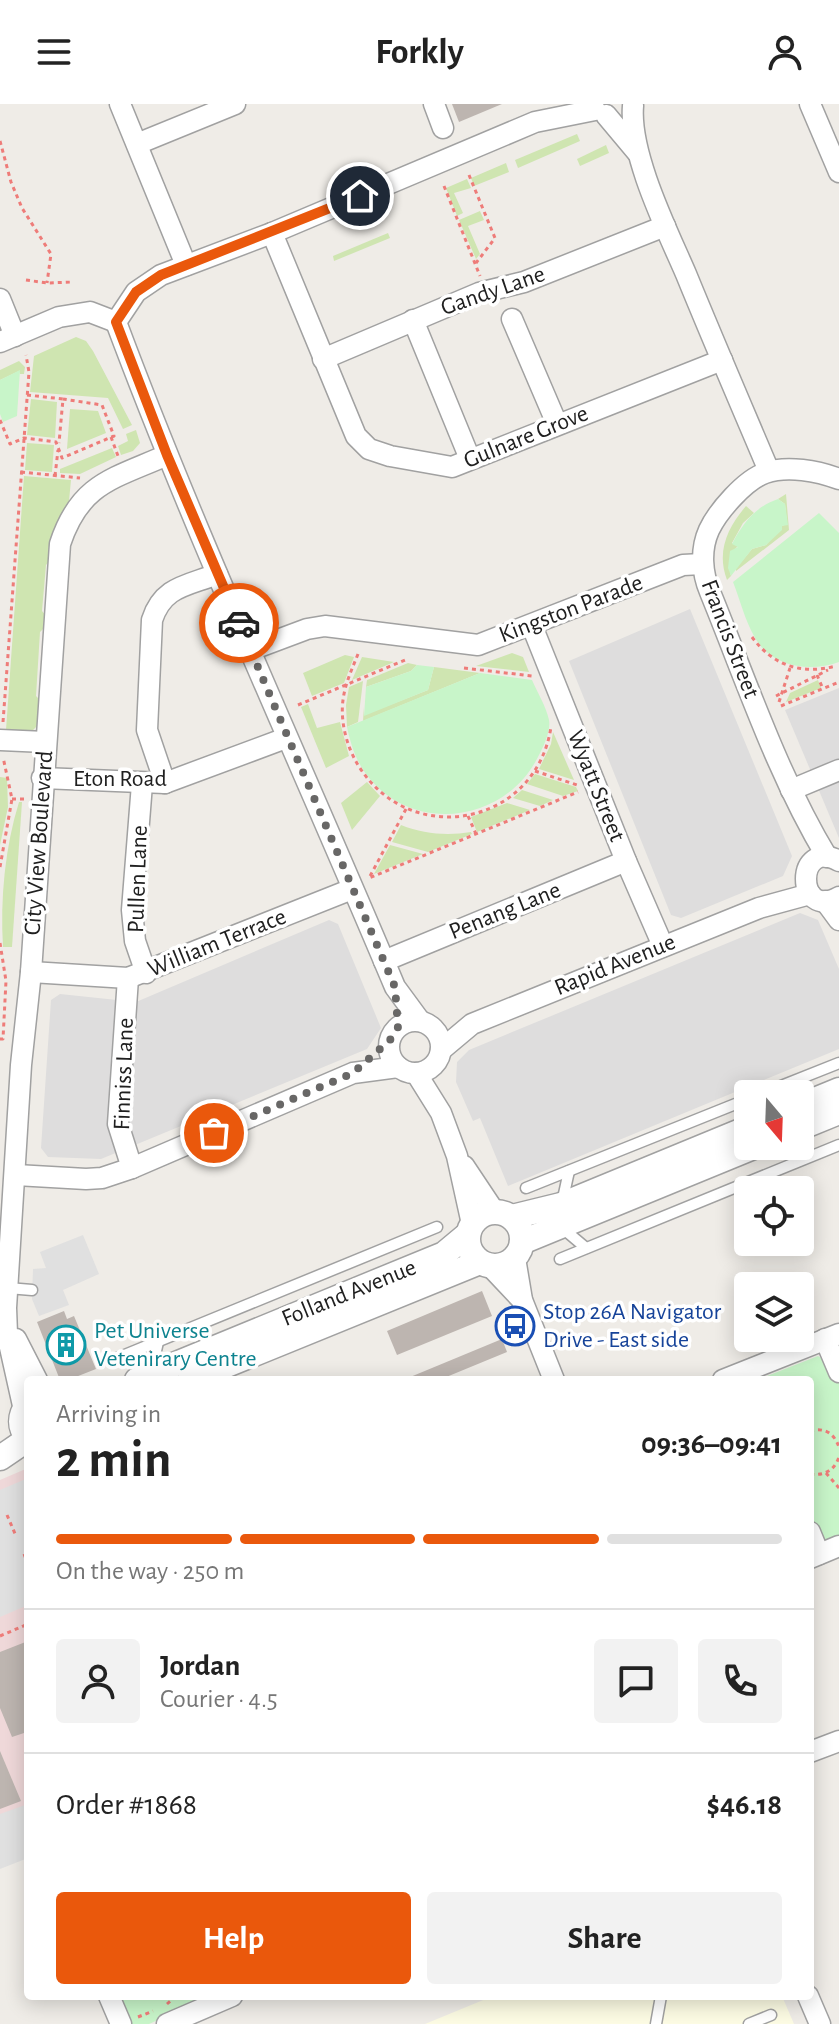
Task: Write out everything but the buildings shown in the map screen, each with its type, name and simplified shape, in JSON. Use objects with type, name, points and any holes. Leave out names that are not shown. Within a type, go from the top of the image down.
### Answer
[{"type":"street","points":[[120,104],[186,265]]},
{"type":"street","points":[[137,144],[235,104]]},
{"type":"street","points":[[434,104],[443,128]]},
{"type":"street","points":[[116,322],[136,292],[161,275],[272,233],[535,122],[562,104]]},
{"type":"street","points":[[810,104],[832,135],[839,172]]},
{"type":"street","points":[[535,122],[597,110],[621,115],[634,105]]},
{"type":"street","points":[[634,105],[632,118],[640,156],[665,226],[769,471],[804,470],[839,479]]},
{"type":"street","points":[[597,110],[640,156]]},
{"type":"street","name":"Gandy Lane","points":[[323,359],[479,293],[524,282],[665,226]]},
{"type":"street","name":"Gulnare Grove","points":[[272,233],[356,436],[369,449],[390,456],[452,467],[722,360]]},
{"type":"street","points":[[0,299],[8,339],[59,317],[90,312],[116,322],[167,455],[395,987],[426,1024],[438,1033],[441,1113]]},
{"type":"street","points":[[512,319],[557,424]]},
{"type":"street","points":[[413,320],[470,459]]},
{"type":"street","name":"City View Boulevard","points":[[24,1413],[7,1334],[6,1280],[60,544],[67,521],[80,502],[100,484],[167,455]]},
{"type":"street","name":"Francis Street","points":[[769,471],[754,478],[731,499],[708,531],[702,564],[706,582],[807,824],[822,879],[839,920]]},
{"type":"street","name":"Kingston Parade","points":[[251,650],[307,629],[325,626],[478,645],[683,565],[702,564]]},
{"type":"street","points":[[165,783],[147,730],[152,620],[157,604],[166,593],[217,574]]},
{"type":"street","name":"Wyatt Street","points":[[532,626],[663,946]]},
{"type":"street","name":"Eton Road","points":[[42,778],[165,783],[286,738]]},
{"type":"street","points":[[1,740],[45,742]]},
{"type":"street","points":[[791,790],[839,770]]},
{"type":"street","name":"Pullen Lane","points":[[137,975],[132,910],[142,784]]},
{"type":"street","name":"Penang Lane","points":[[384,961],[626,861]]},
{"type":"street","name":"Rapid Avenue","points":[[439,1056],[472,1024],[759,908],[822,879]]},
{"type":"street","name":"William Terrace","points":[[31,972],[137,975],[352,889]]},
{"type":"street","name":"Finniss Lane","points":[[132,1168],[118,1124],[137,975]]},
{"type":"street","points":[[395,987],[390,1055],[407,1070],[441,1113],[457,1156],[472,1254],[522,1300]]},
{"type":"street","points":[[353,1073],[394,1033],[412,1021],[426,1024]]},
{"type":"street","name":"Rapid Avenue","points":[[426,1024],[472,1024]]},
{"type":"street","points":[[16,1175],[102,1178],[353,1073],[431,1068],[439,1056]]},
{"type":"street","points":[[0,1063],[21,1065]]},
{"type":"street","points":[[814,1103],[838,1098]]},
{"type":"street","points":[[814,1117],[838,1098]]},
{"type":"street","points":[[485,1264],[503,1265],[560,1215],[734,1134]]},
{"type":"street","points":[[470,1229],[478,1217],[560,1215],[734,1154]]},
{"type":"street","points":[[457,1156],[503,1214],[518,1224],[522,1300],[552,1376]]},
{"type":"street","name":"Folland Avenue","points":[[146,1376],[444,1254],[470,1229]]},
{"type":"street","name":"Folland Avenue","points":[[200,1376],[485,1264]]},
{"type":"street","name":"City View Boulevard","points":[[6,1280],[13,1329],[19,1349],[35,1376]]},
{"type":"street","points":[[733,1376],[832,1337],[839,1372]]},
{"type":"street","points":[[0,1436],[24,1423]]},
{"type":"street","points":[[0,1458],[24,1425]]},
{"type":"street","points":[[814,1556],[839,1546]]},
{"type":"street","points":[[814,1750],[839,1741]]},
{"type":"street","points":[[111,2000],[121,2024]]},
{"type":"street","points":[[167,2024],[223,2000]]},
{"type":"street","points":[[810,2000],[820,2024]]},
{"type":"lane","points":[[796,1080],[839,1063]]},
{"type":"lane","points":[[811,1074],[838,1098]]},
{"type":"lane","points":[[526,1188],[734,1105]]},
{"type":"lane","points":[[560,1259],[839,1145]]},
{"type":"lane","points":[[569,1171],[560,1215],[586,1248]]},
{"type":"lane","points":[[115,1359],[437,1227]]},
{"type":"lane","points":[[397,1243],[425,1261]]},
{"type":"lane","points":[[6,1280],[32,1290]]},
{"type":"lane","points":[[144,1376],[158,1342]]},
{"type":"lane","points":[[656,2024],[660,2000]]},
{"type":"lane","points":[[749,2024],[771,2015]]},
{"type":"path","points":[[0,141],[22,208],[51,254],[47,283]]},
{"type":"path","points":[[469,175],[495,238],[476,263]]},
{"type":"path","points":[[444,186],[481,280]]},
{"type":"path","points":[[26,280],[73,282]]},
{"type":"path","points":[[0,867],[12,799],[1,740],[29,372],[26,355]]},
{"type":"path","points":[[0,420],[10,444],[24,438],[56,442],[62,458],[114,436],[102,405],[27,395]]},
{"type":"path","points":[[55,476],[63,399]]},
{"type":"path","points":[[111,437],[119,459]]},
{"type":"path","points":[[21,472],[80,478]]},
{"type":"path","points":[[752,637],[765,652],[790,668],[813,670],[838,665]]},
{"type":"path","points":[[358,654],[342,703],[343,723],[354,759],[375,787],[406,809],[445,818],[468,816],[505,800],[522,787],[535,771],[544,753],[552,722]]},
{"type":"path","points":[[298,705],[405,660]]},
{"type":"path","points":[[779,695],[838,665]]},
{"type":"path","points":[[464,668],[532,676]]},
{"type":"path","points":[[790,668],[779,695],[780,704],[839,682]]},
{"type":"path","points":[[817,675],[823,689]]},
{"type":"path","points":[[535,771],[577,785]]},
{"type":"path","points":[[406,809],[369,878],[580,791]]},
{"type":"path","points":[[468,816],[476,834]]},
{"type":"path","points":[[0,943],[6,981],[3,1039],[0,1039]]},
{"type":"path","points":[[814,1431],[828,1432],[834,1436],[839,1447]]},
{"type":"path","points":[[814,1474],[832,1469],[839,1457]]},
{"type":"path","points":[[826,1473],[839,1488]]},
{"type":"path","points":[[7,1515],[16,1536]]},
{"type":"path","points":[[0,1636],[24,1626]]},
{"type":"shaded area","points":[[690,609],[792,856],[783,876],[681,918],[671,915],[569,661]]},
{"type":"shaded area","points":[[839,688],[839,838],[785,710]]},
{"type":"shaded area","points":[[800,913],[818,920],[839,969],[839,1049],[764,1080],[734,1080],[734,1092],[508,1186],[480,1118],[473,1121],[456,1082],[457,1062],[469,1050]]},
{"type":"shaded area","points":[[329,920],[338,924],[381,1028],[367,1049],[101,1159],[48,1157],[41,1148],[51,1000],[60,994],[136,1002]]},
{"type":"shaded area","points":[[83,1235],[99,1274],[63,1290],[69,1305],[39,1316],[32,1299],[33,1269],[46,1268],[40,1252]]},
{"type":"shaded area","points":[[24,1470],[24,1852],[0,1861],[0,1480]]},
{"type":"shaded area","points":[[24,1480],[24,1607],[0,1617],[0,1490]]},
{"type":"shaded area","points":[[24,1805],[24,1860],[0,1869],[0,1814]]},
{"type":"shaded area","points":[[483,2000],[784,2000],[794,2024],[425,2024]]},
{"type":"green space","points":[[577,134],[580,141],[518,168],[515,160]]},
{"type":"green space","points":[[606,145],[609,153],[580,166],[577,159]]},
{"type":"green space","points":[[506,163],[509,172],[474,186],[471,178]]},
{"type":"green space","points":[[467,179],[471,188],[454,193],[463,213],[457,216],[446,188]]},
{"type":"green space","points":[[480,211],[484,220],[468,226],[480,254],[476,259],[459,220]]},
{"type":"green space","points":[[388,233],[390,238],[334,261],[333,256]]},
{"type":"green space","points":[[76,337],[86,341],[93,351],[132,425],[123,429],[108,398],[30,392],[34,356]]},
{"type":"green space","points":[[19,361],[25,367],[24,374],[19,371],[0,380],[0,370]]},
{"type":"green space","points":[[20,370],[17,416],[3,422],[0,414],[0,380]]},
{"type":"green space","points":[[31,399],[57,402],[55,438],[27,435]]},
{"type":"green space","points":[[70,409],[98,411],[106,433],[67,449]]},
{"type":"green space","points":[[136,430],[140,443],[133,451],[121,455],[118,446],[128,441],[126,434]]},
{"type":"green space","points":[[27,443],[54,445],[52,472],[25,470]]},
{"type":"green space","points":[[112,448],[116,457],[80,474],[60,473],[60,469]]},
{"type":"green space","points":[[24,476],[71,480],[69,501],[56,526],[52,558],[46,565],[42,611],[48,618],[47,625],[40,632],[36,696],[42,702],[39,724],[32,731],[6,730]]},
{"type":"green space","points":[[786,494],[789,530],[736,571],[752,549],[766,545],[787,524],[785,504],[778,499]]},
{"type":"green space","points":[[778,499],[785,504],[788,525],[782,526],[782,530],[766,545],[752,549],[731,576],[728,568],[730,551],[738,547],[732,544],[736,536],[756,511]]},
{"type":"green space","points":[[746,506],[754,513],[743,523],[732,543],[738,546],[731,556],[731,576],[727,580],[723,549],[734,522]]},
{"type":"green space","points":[[819,513],[839,533],[839,662],[803,667],[780,661],[761,646],[748,623],[733,582]]},
{"type":"green space","points":[[512,653],[523,657],[529,672],[476,666]]},
{"type":"green space","points":[[345,655],[354,657],[344,683],[312,696],[303,673]]},
{"type":"green space","points":[[362,657],[394,662],[352,680]]},
{"type":"green space","points":[[408,663],[417,665],[411,671],[366,687],[367,680]]},
{"type":"green space","points":[[417,665],[434,667],[428,690],[364,716],[366,687],[411,671]]},
{"type":"green space","points":[[434,667],[480,673],[363,721],[364,707],[364,715],[428,690]]},
{"type":"green space","points":[[480,673],[532,680],[546,710],[549,720],[547,738],[523,779],[503,797],[479,808],[454,814],[428,812],[403,805],[381,790],[359,763],[347,727]]},
{"type":"green space","points":[[818,680],[821,688],[786,702],[790,693]]},
{"type":"green space","points":[[363,681],[358,722],[347,727],[349,687]]},
{"type":"green space","points":[[308,704],[317,728],[340,722],[349,756],[326,768],[301,707]]},
{"type":"green space","points":[[553,732],[574,780],[539,769]]},
{"type":"green space","points":[[535,774],[576,787],[578,791],[563,796],[527,784]]},
{"type":"green space","points":[[0,777],[7,778],[8,807],[0,845]]},
{"type":"green space","points":[[367,782],[380,796],[352,830],[341,803]]},
{"type":"green space","points":[[522,790],[553,800],[540,806],[513,798]]},
{"type":"green space","points":[[19,802],[22,802],[12,947],[3,947],[5,873]]},
{"type":"green space","points":[[507,803],[530,810],[477,832],[471,817]]},
{"type":"green space","points":[[401,825],[436,833],[472,834],[428,852],[392,842]]},
{"type":"green space","points":[[390,845],[423,854],[374,874]]},
{"type":"green space","points":[[818,1356],[833,1366],[839,1381],[839,1539],[826,1544],[814,1528],[814,1376],[767,1376]]},
{"type":"green space","points":[[123,2000],[203,2000],[149,2024],[132,2024]]},
{"type":"way so far","points":[[214,1133],[353,1073],[390,1040],[398,1027],[395,987],[239,623]]},
{"type":"place","name":"Stop 26A Navigator Drive - East side","points":[[515,1326]]},
{"type":"place","name":"Pet Universe Vetenirary Centre","points":[[66,1345]]},
{"type":"route","points":[[239,623],[167,455],[116,322],[136,292],[161,275],[360,196]]}]
